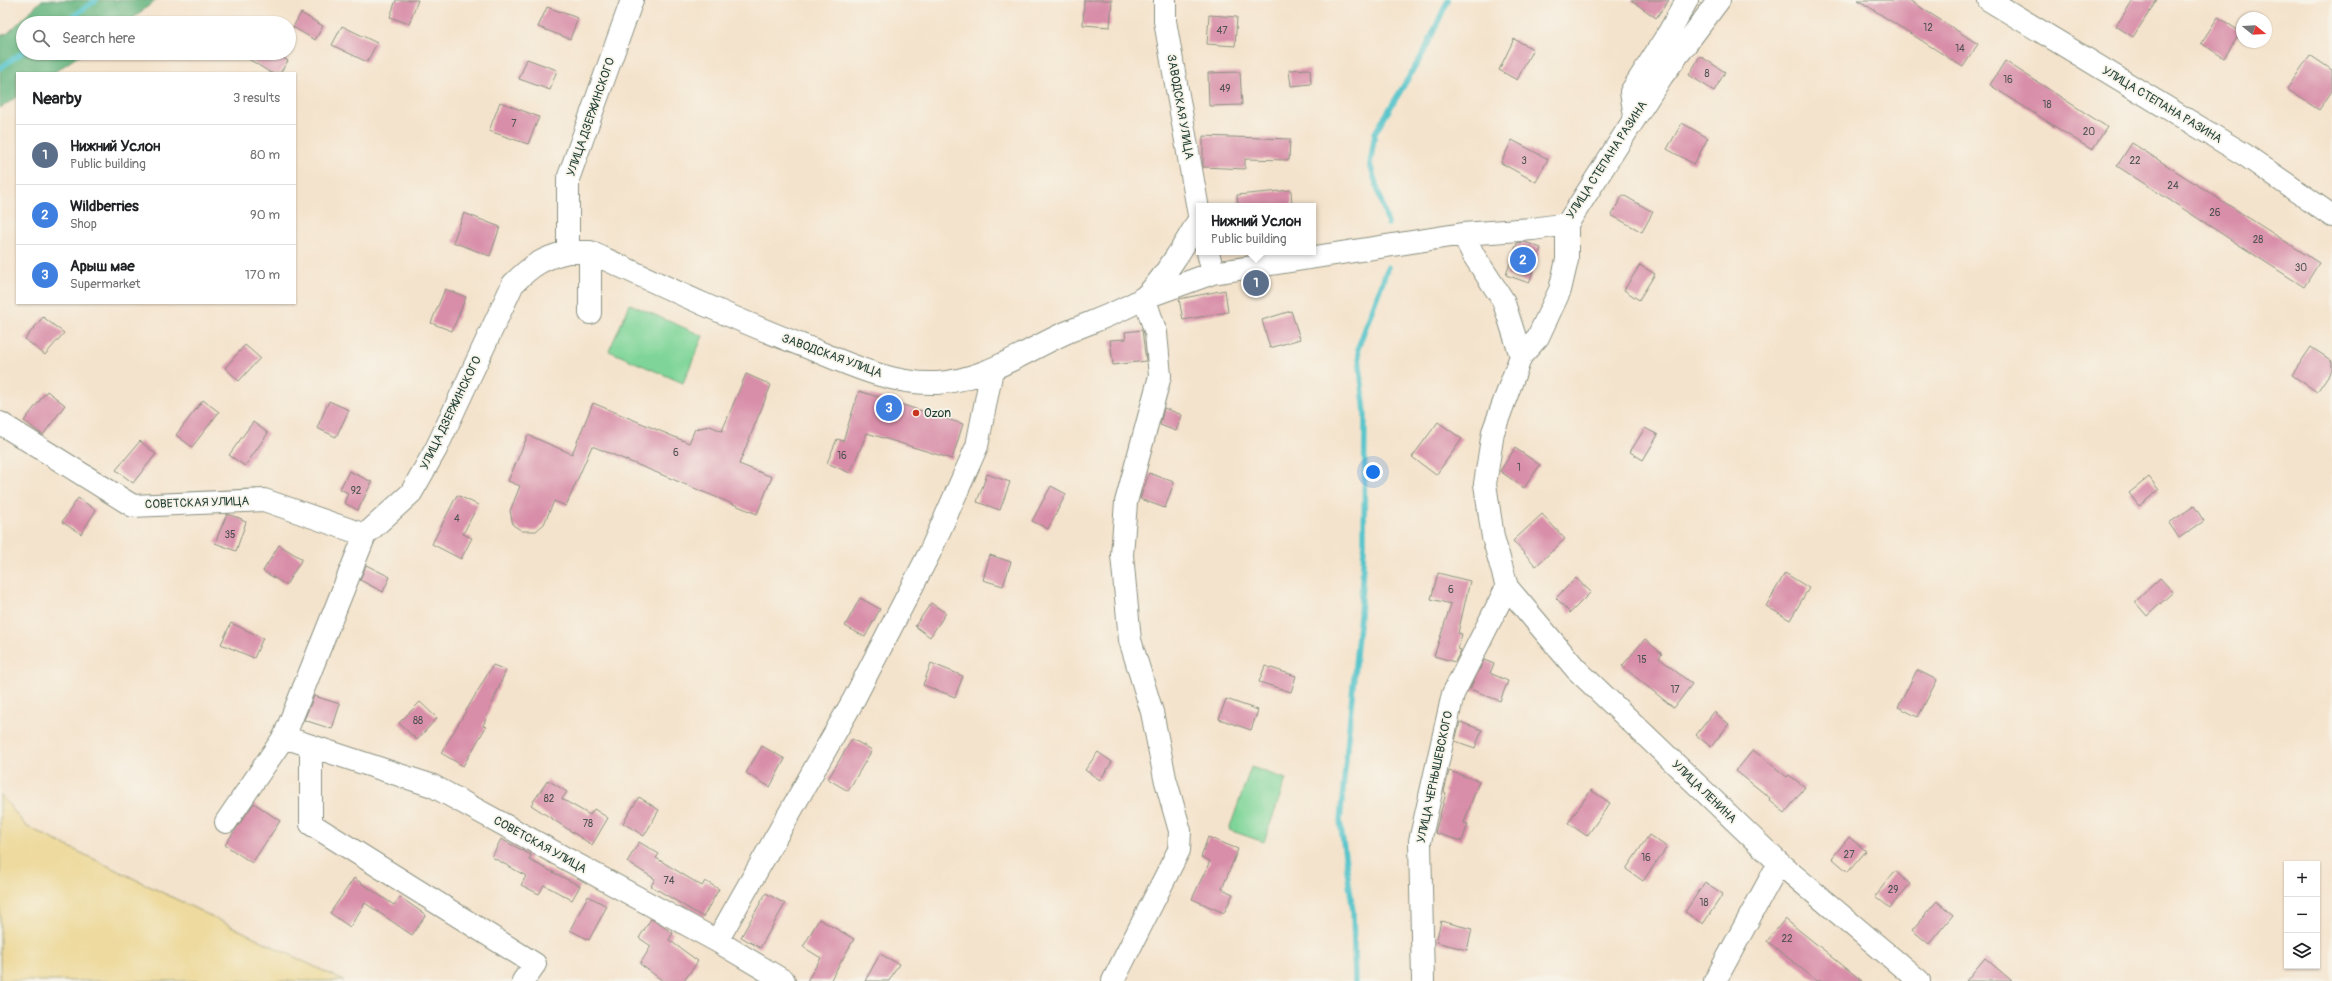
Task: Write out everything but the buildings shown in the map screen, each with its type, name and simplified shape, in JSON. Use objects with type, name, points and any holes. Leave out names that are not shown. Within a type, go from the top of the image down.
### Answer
[{"type":"street","name":"УЛИЦА ДЗЕРЖИНСКОГО","points":[[226,822],[284,737],[365,534],[411,493],[436,449],[512,284],[531,266],[548,257],[568,252],[568,179],[632,0]]},
{"type":"street","name":"ЗАВОДСКАЯ УЛИЦА","points":[[1165,0],[1165,21],[1197,203]]},
{"type":"street","points":[[1635,116],[1631,92],[1668,34],[1687,0]]},
{"type":"street","name":"УЛИЦА СТЕПАНА РАЗИНА","points":[[1507,587],[1493,537],[1485,484],[1494,432],[1521,356],[1538,337],[1560,290],[1567,260],[1567,224],[1635,116],[1694,31],[1719,0]]},
{"type":"street","name":"УЛИЦА СТЕПАНА РАЗИНА","points":[[1989,0],[2244,155],[2332,216]]},
{"type":"street","points":[[1316,253],[1463,234],[1533,229],[1567,224]]},
{"type":"street","name":"ЗАВОДСКАЯ УЛИЦА","points":[[568,252],[590,252],[724,315],[867,372],[905,381],[938,382],[968,378],[992,370],[1050,341],[1141,299],[1187,242],[1196,225]]},
{"type":"street","points":[[1463,234],[1474,256],[1503,300],[1521,356]]},
{"type":"street","points":[[590,252],[590,313]]},
{"type":"street","points":[[1209,255],[1213,273]]},
{"type":"street","points":[[1113,981],[1179,850],[1180,831],[1164,778],[1152,712],[1130,640],[1122,555],[1126,502],[1160,376],[1156,333],[1148,309],[1141,299],[1213,273],[1297,255]]},
{"type":"street","points":[[717,941],[853,701],[930,552],[977,446],[992,370]]},
{"type":"street","name":"СОВЕТСКАЯ УЛИЦА","points":[[0,423],[133,506],[264,500],[365,534]]},
{"type":"street","name":"УЛИЦА ЛЕНИНА","points":[[1507,587],[1576,670],[1779,864],[1919,981]]},
{"type":"street","name":"УЛИЦА ЧЕРНЫШЕВСКОГО","points":[[1423,981],[1420,841],[1453,694],[1507,587]]},
{"type":"street","name":"СОВЕТСКАЯ УЛИЦА","points":[[284,737],[433,786],[717,941],[784,981]]},
{"type":"street","points":[[312,746],[311,824],[535,964],[523,981]]},
{"type":"street","points":[[1715,981],[1779,864]]},
{"type":"green space","points":[[42,0],[156,0],[136,16],[26,16]]},
{"type":"green space","points":[[16,25],[16,60],[72,60],[54,72],[16,72],[16,98],[0,108],[0,36],[8,33]]},
{"type":"green space","points":[[630,304],[703,336],[683,383],[609,351]]},
{"type":"green space","points":[[1251,767],[1286,779],[1264,842],[1229,830]]},
{"type":"sand","points":[[0,794],[26,826],[344,981],[0,981]]},
{"type":"waterway","points":[[74,16],[96,0]]},
{"type":"waterway","points":[[1388,224],[1370,164],[1375,133],[1424,52],[1448,0]]},
{"type":"waterway","points":[[0,68],[16,57]]},
{"type":"waterway","points":[[1355,981],[1353,911],[1340,821],[1360,614],[1364,547],[1365,413],[1358,348],[1388,267]]},
{"type":"place","name":"Wildberries","points":[[1523,260]]},
{"type":"place","name":"Нижний Услон","points":[[1256,283]]},
{"type":"place","name":"Арыш мае","points":[[889,408]]},
{"type":"place","name":"Ozon","points":[[916,413]]}]
